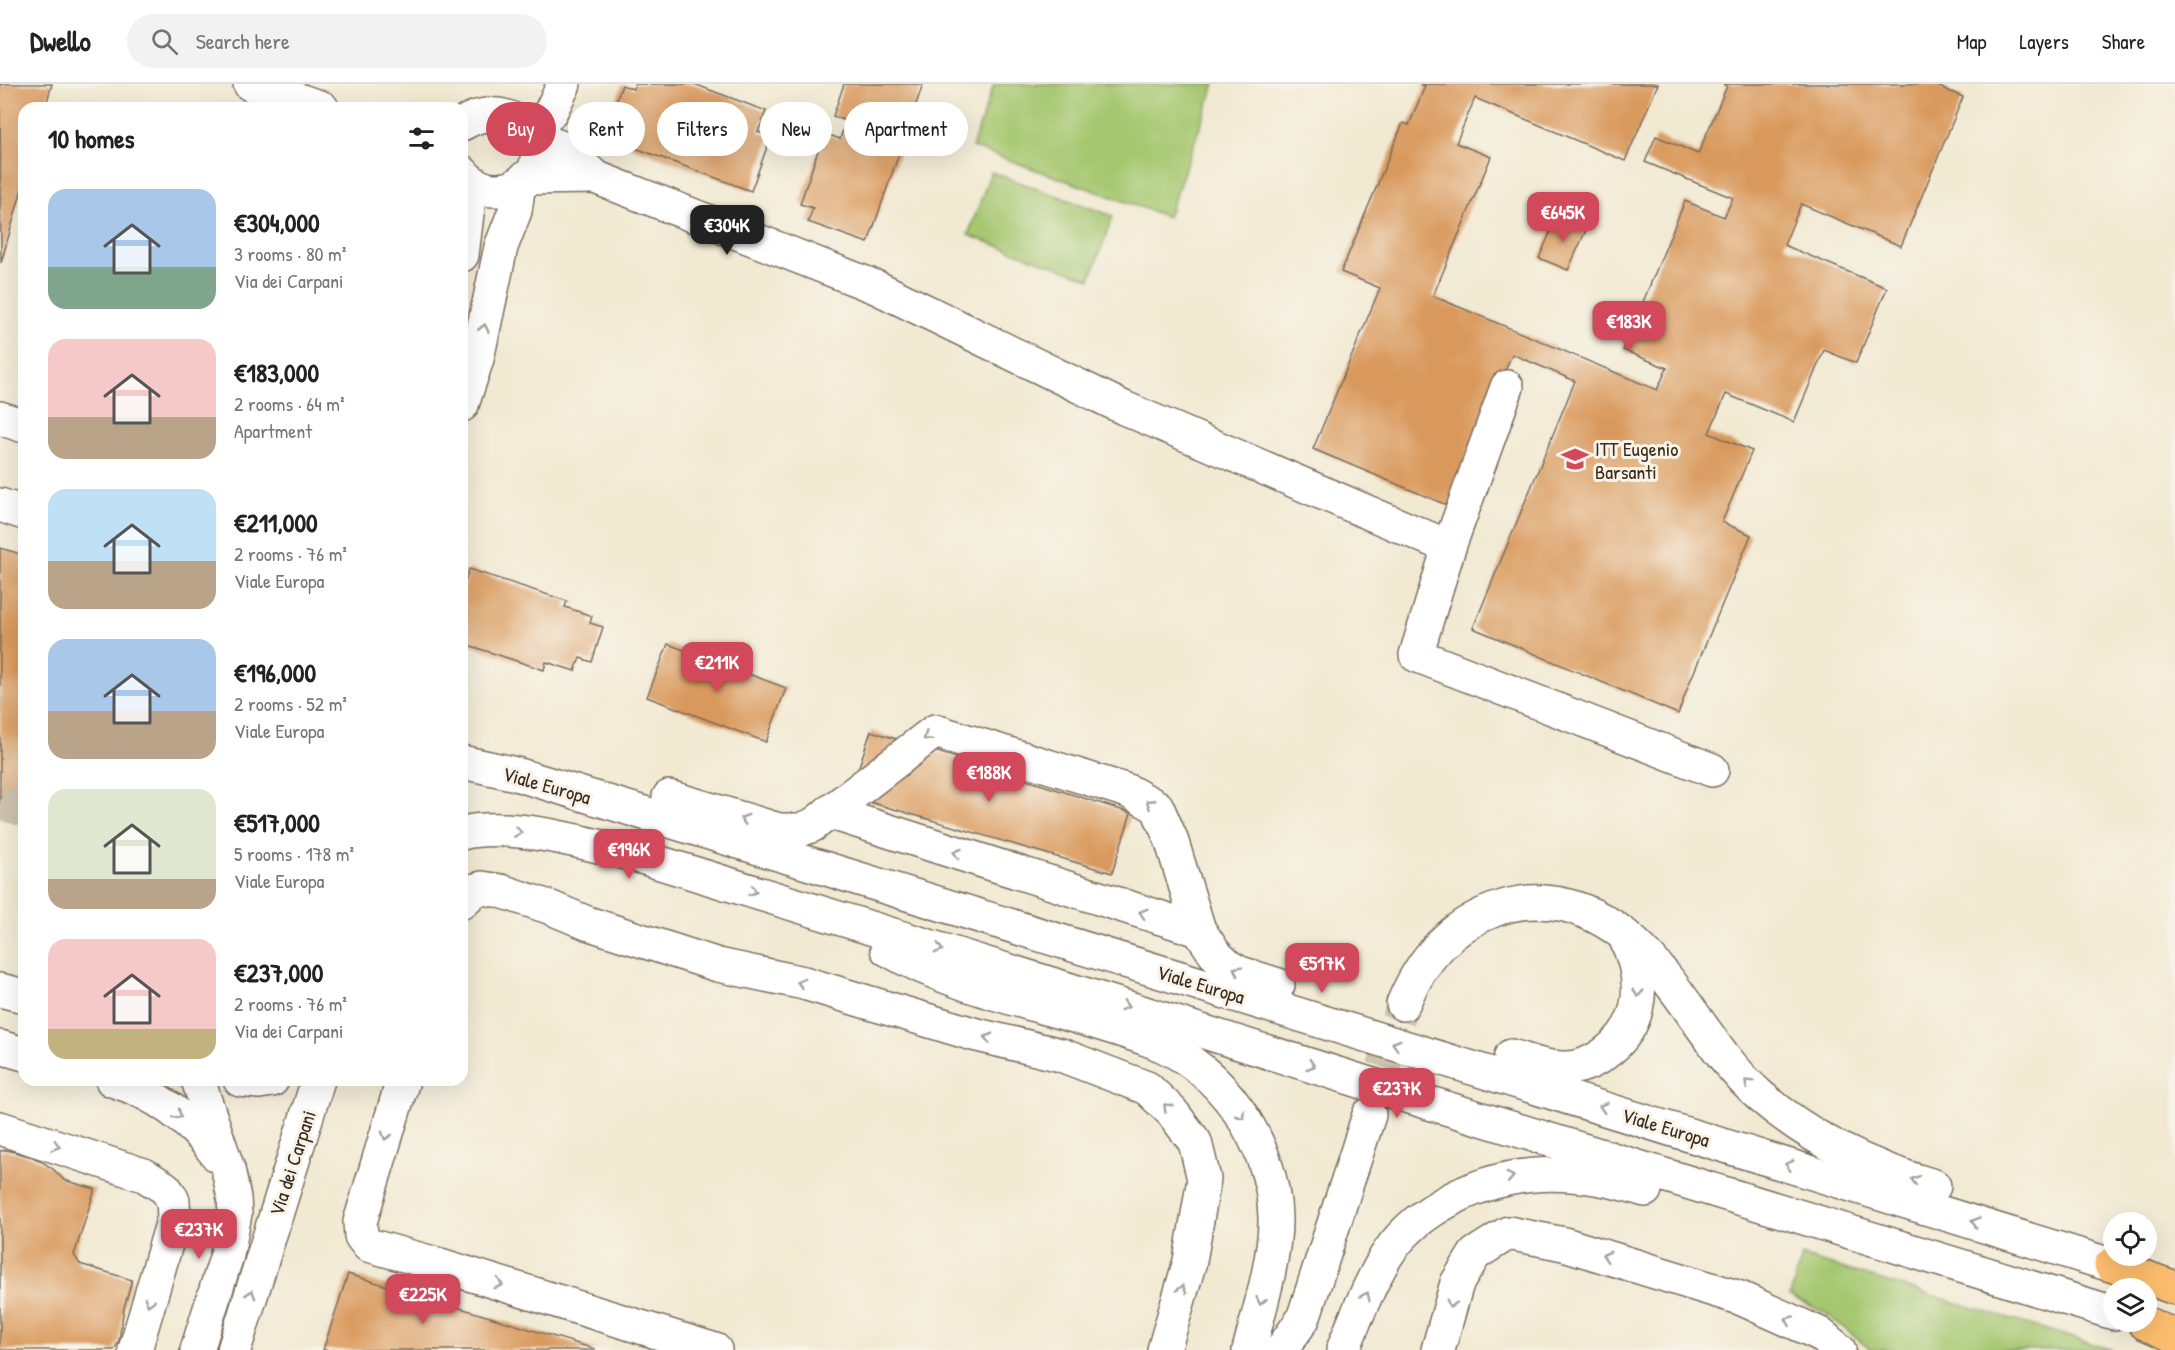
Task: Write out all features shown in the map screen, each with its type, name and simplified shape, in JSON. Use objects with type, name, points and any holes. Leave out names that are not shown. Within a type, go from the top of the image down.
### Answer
[{"type":"main road","points":[[2114,1266],[2175,1288]]},
{"type":"main road","points":[[2117,1266],[2175,1276]]},
{"type":"main road","points":[[2157,1327],[2175,1336]]},
{"type":"street","points":[[250,84],[284,90],[309,102]]},
{"type":"street","points":[[468,118],[503,84]]},
{"type":"street","points":[[555,102],[564,84]]},
{"type":"street","points":[[468,118],[486,111]]},
{"type":"street","points":[[556,145],[563,148],[595,177],[878,288],[1124,408],[1449,547]]},
{"type":"street","points":[[468,177],[484,189],[506,189],[522,180],[532,169],[537,156]]},
{"type":"street","points":[[522,180],[595,177]]},
{"type":"street","points":[[468,387],[477,359],[501,247],[515,211],[522,180]]},
{"type":"street","points":[[1507,387],[1449,547],[1416,655],[1712,770]]},
{"type":"street","points":[[0,418],[18,424]]},
{"type":"street","points":[[0,505],[18,511]]},
{"type":"street","points":[[572,791],[602,782],[615,782],[779,830],[800,830],[813,825],[935,730],[1128,790],[1157,807],[1171,839],[1198,930],[1215,954],[1229,967],[1240,973],[1557,1068],[1573,1068],[1594,1060],[1613,1047],[1625,1034],[1634,1016],[1639,992],[1639,979],[1633,953],[1625,937]]},
{"type":"street","points":[[468,756],[516,774]]},
{"type":"street","name":"Viale Europa","points":[[468,763],[516,774],[572,791],[2103,1262]]},
{"type":"street","points":[[829,812],[1198,930]]},
{"type":"street","points":[[468,832],[489,829],[508,830],[591,844],[648,859],[1434,1105],[2103,1310]]},
{"type":"street","points":[[468,896],[475,890],[482,888],[501,891],[549,907],[587,924],[718,965],[804,983],[973,1034],[1061,1054],[1147,1088],[1172,1112],[1196,1142],[1204,1179],[1190,1262],[1166,1348]]},
{"type":"street","points":[[1404,1004],[1418,974],[1436,947],[1467,922],[1501,907],[1540,901],[1588,912],[1605,920],[1651,960],[1736,1072],[1789,1118],[1832,1146],[1873,1166],[1996,1206],[2061,1249]]},
{"type":"street","points":[[837,918],[913,964],[948,978],[1151,1040],[1185,1057],[1221,1090],[1239,1111],[1257,1142],[1269,1178],[1275,1216],[1271,1257],[1249,1350]]},
{"type":"street","points":[[0,990],[18,994]]},
{"type":"street","points":[[1287,1010],[1352,1008]]},
{"type":"street","points":[[0,1047],[18,1052]]},
{"type":"street","points":[[130,1086],[151,1095],[179,1115],[210,1145],[228,1169]]},
{"type":"street","name":"Via dei Carpani","points":[[197,1350],[234,1225],[234,1198],[228,1169],[204,1086]]},
{"type":"street","name":"Via dei Carpani","points":[[234,1350],[316,1086]]},
{"type":"street","points":[[401,1086],[360,1222],[361,1236],[368,1245],[716,1350]]},
{"type":"street","points":[[1281,1350],[1303,1319],[1369,1115]]},
{"type":"street","points":[[0,1128],[130,1170],[156,1182],[170,1195],[173,1201],[174,1217],[135,1350]]},
{"type":"street","points":[[1343,1350],[1362,1303],[1385,1257],[1410,1227],[1429,1212],[1466,1191],[1516,1176],[1561,1174],[1613,1182],[1813,1243],[1950,1262]]},
{"type":"street","points":[[1438,1350],[1457,1283],[1475,1254],[1508,1233],[1564,1244],[1740,1298],[1820,1334],[1839,1350]]},
{"type":"street","points":[[1306,1350],[1312,1308],[1327,1250]]},
{"type":"green space","points":[[994,84],[1215,84],[1168,217],[972,147]]},
{"type":"green space","points":[[991,172],[1113,216],[1090,279],[968,235]]},
{"type":"green space","points":[[1802,1256],[2113,1350],[1871,1350],[1825,1313],[1790,1296]]},
{"type":"building","points":[[0,84],[52,84],[47,102],[18,102],[18,203],[1,263]]},
{"type":"building","points":[[635,84],[694,84],[742,102],[657,102],[657,156],[748,156],[748,104],[760,109],[758,132],[760,133],[760,156],[764,156],[751,191],[645,152],[645,102],[616,102],[622,85],[633,89]]},
{"type":"building","points":[[844,84],[923,84],[917,102],[844,102],[844,120],[833,116]]},
{"type":"building","points":[[1420,84],[1658,84],[1625,161],[1475,98],[1456,143],[1491,157],[1433,296],[1657,390],[1667,368],[1623,350],[1685,201],[1724,217],[1733,198],[1645,162],[1656,136],[1698,154],[1727,86],[1723,84],[1932,84],[1963,97],[1901,246],[1801,204],[1784,245],[1887,288],[1856,363],[1824,350],[1794,422],[1726,394],[1709,433],[1752,451],[1722,522],[1751,535],[1678,714],[1473,628],[1575,381],[1512,354],[1449,506],[1313,449],[1380,288],[1341,272],[1403,123],[1409,125],[1425,86]]},
{"type":"building","points":[[844,127],[844,156],[898,156],[868,243],[808,222],[813,208],[800,204],[816,156],[832,156],[832,136],[840,139]]},
{"type":"building","points":[[1558,215],[1587,228],[1568,270],[1539,258]]},
{"type":"building","points":[[0,548],[18,553],[18,823],[0,817]]},
{"type":"building","points":[[469,569],[567,601],[565,607],[592,616],[590,623],[603,627],[592,662],[580,658],[575,671],[546,662],[544,670],[468,645]]},
{"type":"building","points":[[668,644],[786,688],[766,742],[647,697]]},
{"type":"building","points":[[871,731],[1131,813],[1112,873],[849,796]]},
{"type":"building","points":[[7,1150],[33,1157],[54,1170],[64,1180],[95,1189],[74,1255],[80,1264],[132,1280],[124,1308],[119,1340],[114,1350],[0,1350],[0,1151]]},
{"type":"building","points":[[348,1274],[595,1349],[595,1350],[323,1350]]},
{"type":"tunnel","points":[[0,802],[18,808]]},
{"type":"tunnel","points":[[1369,1114],[1403,1004]]},
{"type":"place","name":"ITT Eugenio Barsanti","points":[[1575,459]]}]
